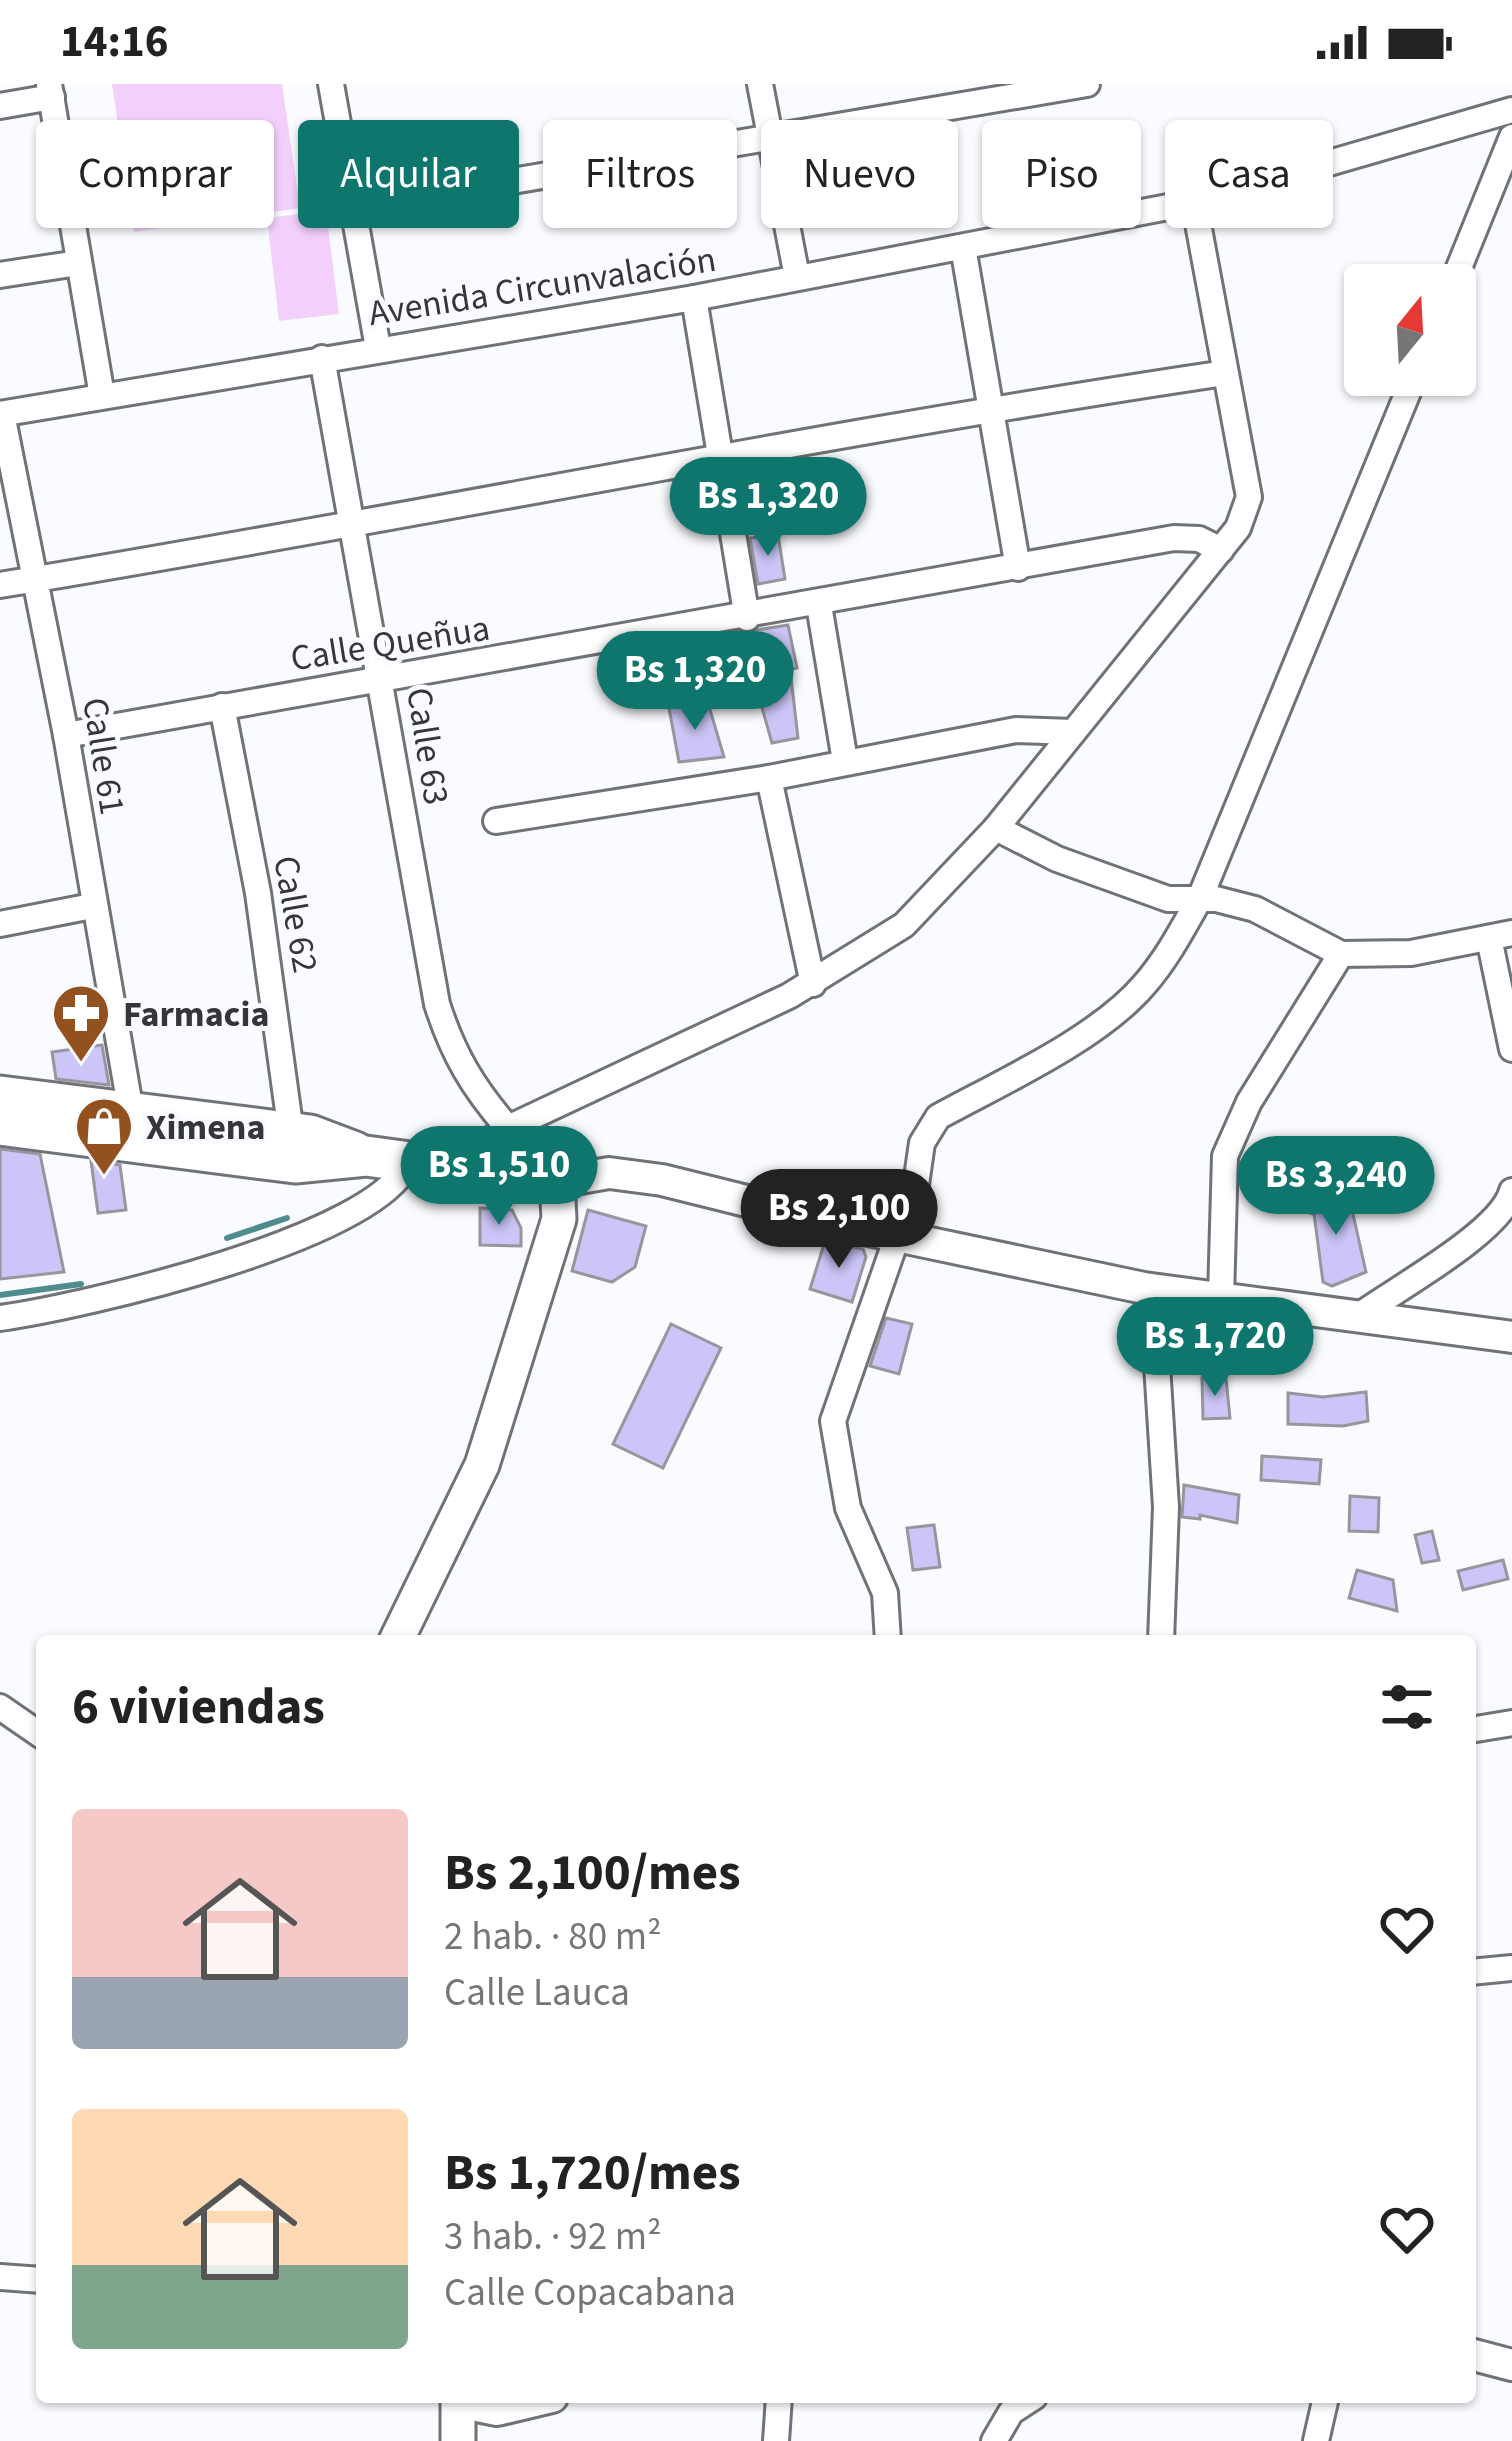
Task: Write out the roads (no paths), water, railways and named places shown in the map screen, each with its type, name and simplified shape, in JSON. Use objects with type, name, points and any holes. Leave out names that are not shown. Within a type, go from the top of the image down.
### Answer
[{"type":"main road","points":[[0,1096],[129,1126],[557,1182],[559,1220],[482,1466],[399,1635]]},
{"type":"main road","points":[[0,1125],[129,1126]]},
{"type":"main road","points":[[453,2403],[458,2441]]},
{"type":"street","points":[[331,84],[337,120]]},
{"type":"street","points":[[760,84],[766,120]]},
{"type":"street","points":[[863,120],[1087,84]]},
{"type":"street","points":[[0,106],[50,91],[103,396]]},
{"type":"street","name":"Avenida Circunvalación","points":[[1333,162],[1512,110]]},
{"type":"street","points":[[519,179],[761,136]]},
{"type":"street","points":[[1461,264],[1512,137]]},
{"type":"street","name":"Avenida Circunvalación","points":[[1,414],[694,298],[1165,207]]},
{"type":"street","points":[[356,228],[378,348]]},
{"type":"street","points":[[787,228],[797,277]]},
{"type":"street","points":[[467,1168],[487,1142],[508,1128],[813,984],[904,925],[996,828],[1221,550],[1238,528],[1249,497],[1198,228]]},
{"type":"street","points":[[963,247],[1018,568]]},
{"type":"street","points":[[0,275],[78,262]]},
{"type":"street","points":[[694,298],[747,618]]},
{"type":"street","name":"Calle 63","points":[[322,358],[437,1004],[463,1070],[508,1128]]},
{"type":"street","points":[[0,585],[353,527],[992,407],[1225,373]]},
{"type":"street","points":[[888,1635],[885,1593],[848,1508],[833,1421],[903,1238],[922,1143],[938,1118],[1106,1018],[1142,989],[1200,898],[1406,396]]},
{"type":"street","name":"Calle 61","points":[[1,414],[66,735],[129,1126]]},
{"type":"street","name":"Calle Queñua","points":[[66,735],[747,618],[1174,538],[1199,539],[1221,550]]},
{"type":"street","points":[[819,605],[845,760]]},
{"type":"street","name":"Calle 62","points":[[222,706],[261,914],[296,1148]]},
{"type":"street","points":[[496,821],[769,778],[1016,730],[1073,732]]},
{"type":"street","points":[[769,778],[813,984]]},
{"type":"street","points":[[996,828],[1057,859],[1168,899],[1200,898],[1255,909],[1341,954],[1411,953],[1500,936],[1512,1049]]},
{"type":"street","points":[[0,924],[92,906]]},
{"type":"street","points":[[1221,1297],[1225,1156],[1249,1102],[1341,954]]},
{"type":"street","points":[[0,1318],[65,1309],[277,1245],[384,1195],[401,1179],[408,1162]]},
{"type":"street","points":[[557,1182],[608,1173],[662,1180],[903,1238],[1144,1288],[1512,1337]]},
{"type":"street","points":[[1360,1315],[1490,1229],[1508,1209],[1512,1191]]},
{"type":"street","points":[[1161,1635],[1166,1560],[1157,1365],[1161,1347],[1219,1334],[1245,1319],[1256,1302]]},
{"type":"street","points":[[0,1707],[36,1732]]},
{"type":"street","points":[[1476,1729],[1512,1724]]},
{"type":"street","points":[[1476,1971],[1512,1968]]},
{"type":"street","points":[[0,2277],[36,2280]]},
{"type":"street","points":[[1476,2356],[1512,2365]]},
{"type":"street","points":[[468,2403],[497,2410],[527,2403]]},
{"type":"street","points":[[776,2441],[779,2403]]},
{"type":"street","points":[[994,2441],[1011,2412],[1025,2403]]},
{"type":"street","points":[[1316,2441],[1325,2403]]},
{"type":"waterway","points":[[227,1238],[287,1218]]},
{"type":"waterway","points":[[0,1295],[81,1284]]},
{"type":"place","name":"Farmacia","points":[[81,1064]]},
{"type":"place","name":"Ximena","points":[[104,1177]]}]
